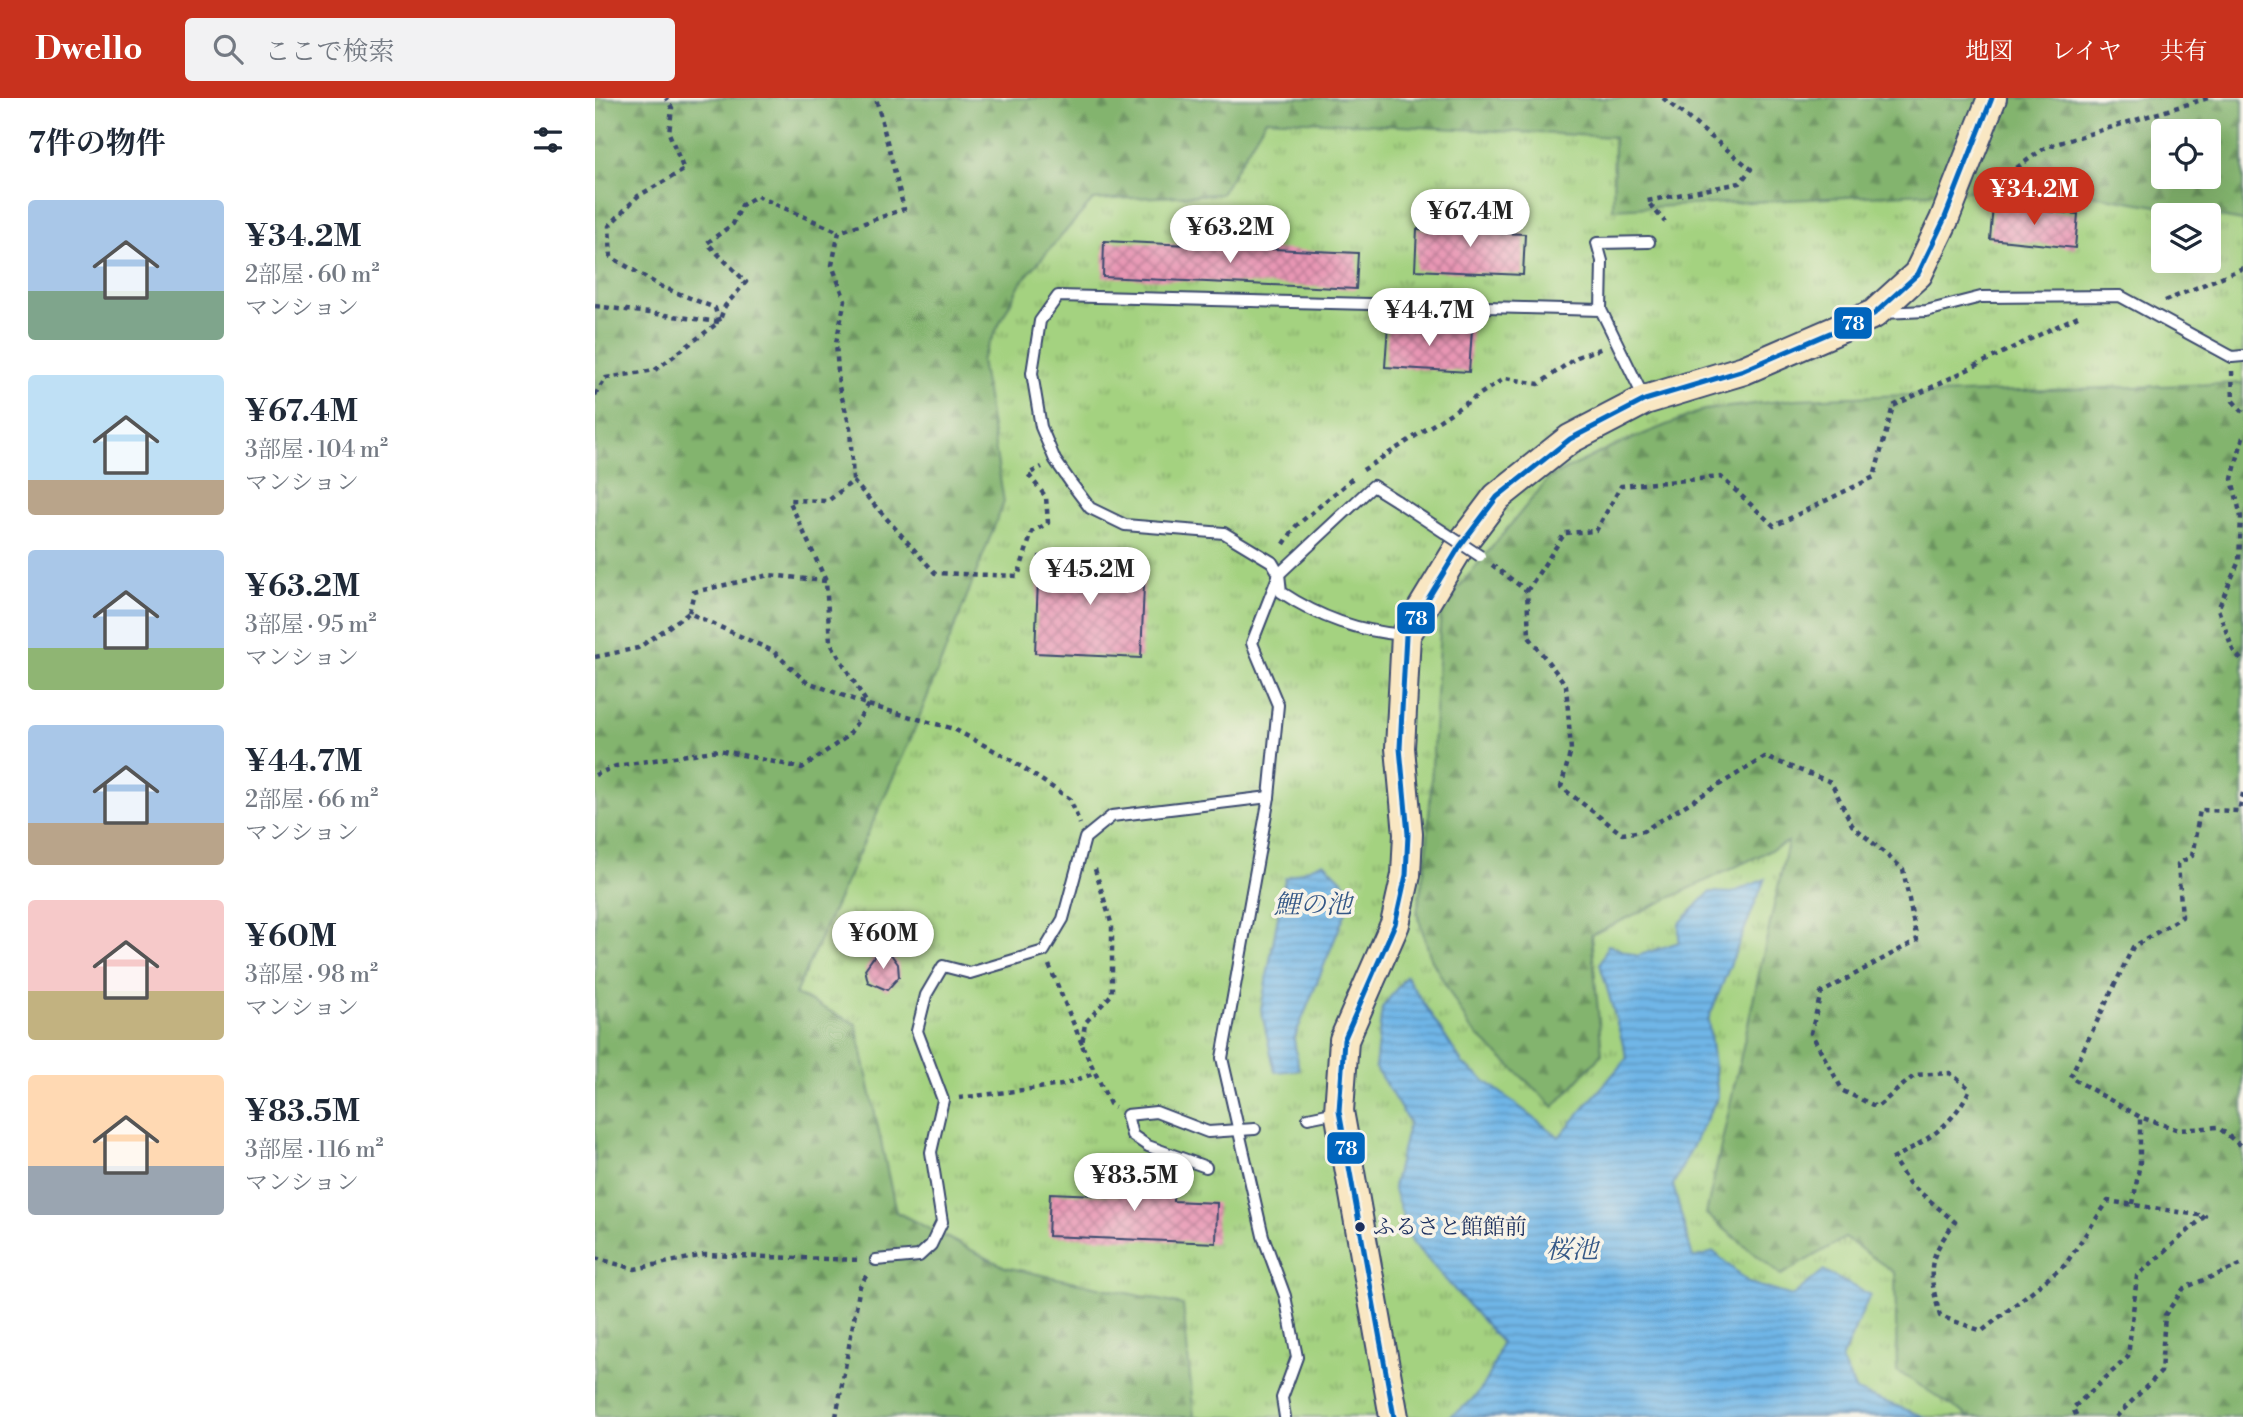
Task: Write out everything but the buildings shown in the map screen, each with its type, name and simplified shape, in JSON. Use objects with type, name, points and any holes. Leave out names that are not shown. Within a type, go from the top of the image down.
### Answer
[{"type":"main road","points":[[1394,1417],[1339,1111],[1344,1040],[1395,924],[1406,875],[1408,834],[1400,748],[1406,635],[1460,546],[1497,497],[1570,439],[1645,400],[1744,370],[1874,314],[1918,274],[1944,220],[1992,98]]},
{"type":"lane","points":[[1645,400],[1615,344],[1601,310],[1602,261],[1597,243],[1649,242]]},
{"type":"lane","points":[[1406,635],[1380,633],[1331,621],[1281,592],[1279,574],[1272,562],[1224,533],[1125,525],[1090,508],[1055,460],[1041,428],[1032,373],[1040,321],[1058,296],[1601,310]]},
{"type":"lane","points":[[1874,314],[1926,311],[1981,297],[2120,296],[2237,357]]},
{"type":"lane","points":[[1285,1417],[1282,1398],[1297,1357],[1285,1296],[1263,1236],[1222,1058],[1269,797],[1278,705],[1252,643],[1279,574],[1373,486],[1480,556]]},
{"type":"lane","points":[[876,1260],[919,1256],[931,1245],[942,1222],[931,1152],[943,1100],[917,1031],[919,1013],[935,976],[943,966],[970,974],[1044,951],[1063,919],[1086,838],[1112,816],[1269,797]]},
{"type":"lane","points":[[1308,1118],[1339,1111]]},
{"type":"lane","points":[[1206,1167],[1148,1146],[1132,1135],[1127,1115],[1156,1112],[1208,1132],[1255,1129]]},
{"type":"path","points":[[666,98],[672,108],[669,133],[684,170],[638,197],[609,226],[611,257],[660,286],[715,307],[719,322]]},
{"type":"path","points":[[595,394],[606,378],[655,370],[719,322],[725,306],[746,282],[707,243],[733,223],[742,205],[757,197],[839,232],[904,209],[876,98]]},
{"type":"path","points":[[1663,98],[1751,169],[1739,183],[1647,201],[1665,222]]},
{"type":"path","points":[[1944,220],[2046,147],[2208,98]]},
{"type":"path","points":[[839,232],[832,265],[845,300],[836,343],[839,387],[850,427],[853,481],[935,573],[1018,576],[1032,532],[1048,523],[1046,497],[1028,474],[1055,460]]},
{"type":"path","points":[[2145,310],[2243,268]]},
{"type":"path","points":[[2077,1417],[2073,1408],[2128,1357],[2137,1276],[2204,1216],[2108,1201],[2065,1265],[1982,1331],[1940,1316],[1931,1281],[1935,1250],[1955,1222],[1909,1182],[1893,1159],[1956,1116],[1970,1089],[1950,1073],[1915,1075],[1877,1107],[1843,1091],[1811,1033],[1821,993],[1917,940],[1903,869],[1851,824],[1831,782],[1765,757],[1643,831],[1622,834],[1561,787],[1571,750],[1566,685],[1529,637],[1527,591],[1565,533],[1596,531],[1621,486],[1721,477],[1774,526],[1874,477],[1893,405],[2120,296]]},
{"type":"path","points":[[595,306],[719,322]]},
{"type":"path","points":[[1272,562],[1296,526],[1364,469],[1505,378],[1539,384],[1577,357],[1615,344]]},
{"type":"path","points":[[2237,357],[2233,401],[2243,412]]},
{"type":"path","points":[[2243,438],[2232,479],[2241,517],[2239,561],[2218,609],[2233,650],[2243,662]]},
{"type":"path","points":[[853,481],[828,501],[789,499],[826,581],[830,642],[868,705]]},
{"type":"path","points":[[1480,556],[1527,591]]},
{"type":"path","points":[[595,657],[638,649],[689,613],[694,592],[769,575],[826,581]]},
{"type":"path","points":[[689,613],[773,651],[805,681],[868,705],[954,729],[1007,758],[1070,799],[1086,838],[1112,926],[1112,994],[1085,1023],[1082,1045]]},
{"type":"path","points":[[595,775],[616,766],[719,750],[802,768],[848,736],[868,705]]},
{"type":"path","points":[[2243,793],[2239,811],[2200,810],[2192,856],[2178,864],[2182,917],[2133,947],[2070,1077],[2140,1117],[2179,1130],[2218,1127],[2243,1148]]},
{"type":"path","points":[[1044,951],[1082,1045],[1110,1104],[1127,1115]]},
{"type":"path","points":[[943,1100],[1062,1085],[1095,1073]]},
{"type":"path","points":[[2133,1204],[2140,1162],[2140,1117]]},
{"type":"path","points":[[595,1258],[635,1269],[704,1255],[876,1260],[860,1286],[836,1417]]},
{"type":"path","points":[[2116,1417],[2161,1372],[2165,1315],[2184,1288],[2243,1264]]},
{"type":"green space","points":[[595,98],[2243,98],[2243,1417],[595,1417]]},
{"type":"green space","points":[[595,98],[2243,98],[2243,221],[2221,217],[2221,203],[2151,205],[2047,187],[1613,209],[1614,137],[1266,119],[1221,194],[1093,200],[1021,282],[981,360],[1004,502],[911,738],[795,994],[856,1024],[896,1212],[1005,1267],[1183,1305],[1194,1417],[595,1417]]},
{"type":"green space","points":[[2243,383],[2243,1417],[1970,1417],[1897,1371],[1895,1273],[1845,1238],[1781,1275],[1706,1214],[1788,842],[1591,935],[1602,1054],[1554,1107],[1470,1028],[1431,959],[1417,913],[1427,852],[1441,609],[1549,478],[1609,448],[1704,410],[1796,399]]},
{"type":"water","name":"鯉の池","points":[[1324,862],[1354,892],[1294,1039],[1299,1070],[1275,1072],[1261,1009],[1285,878]]},
{"type":"water","name":"桜池","points":[[1765,879],[1708,1020],[1718,1096],[1673,1185],[1693,1258],[1714,1252],[1749,1283],[1792,1296],[1823,1271],[1870,1295],[1841,1360],[1856,1391],[1926,1417],[1448,1417],[1469,1403],[1483,1386],[1489,1377],[1501,1342],[1412,1242],[1393,1187],[1409,1122],[1375,1067],[1382,1008],[1406,976],[1463,1064],[1559,1137],[1627,1058],[1600,964],[1608,945],[1637,956],[1679,942],[1679,924],[1710,892],[1732,893]]},
{"type":"transit line","name":"78","points":[[1394,1417],[1339,1111],[1344,1040],[1395,924],[1406,875],[1408,834],[1400,748],[1406,635],[1460,546],[1497,497],[1570,439],[1645,400],[1744,370],[1874,314],[1918,274],[1944,220],[1992,98]]},
{"type":"place","name":"ふるさと館館前","points":[[1360,1227]]}]
